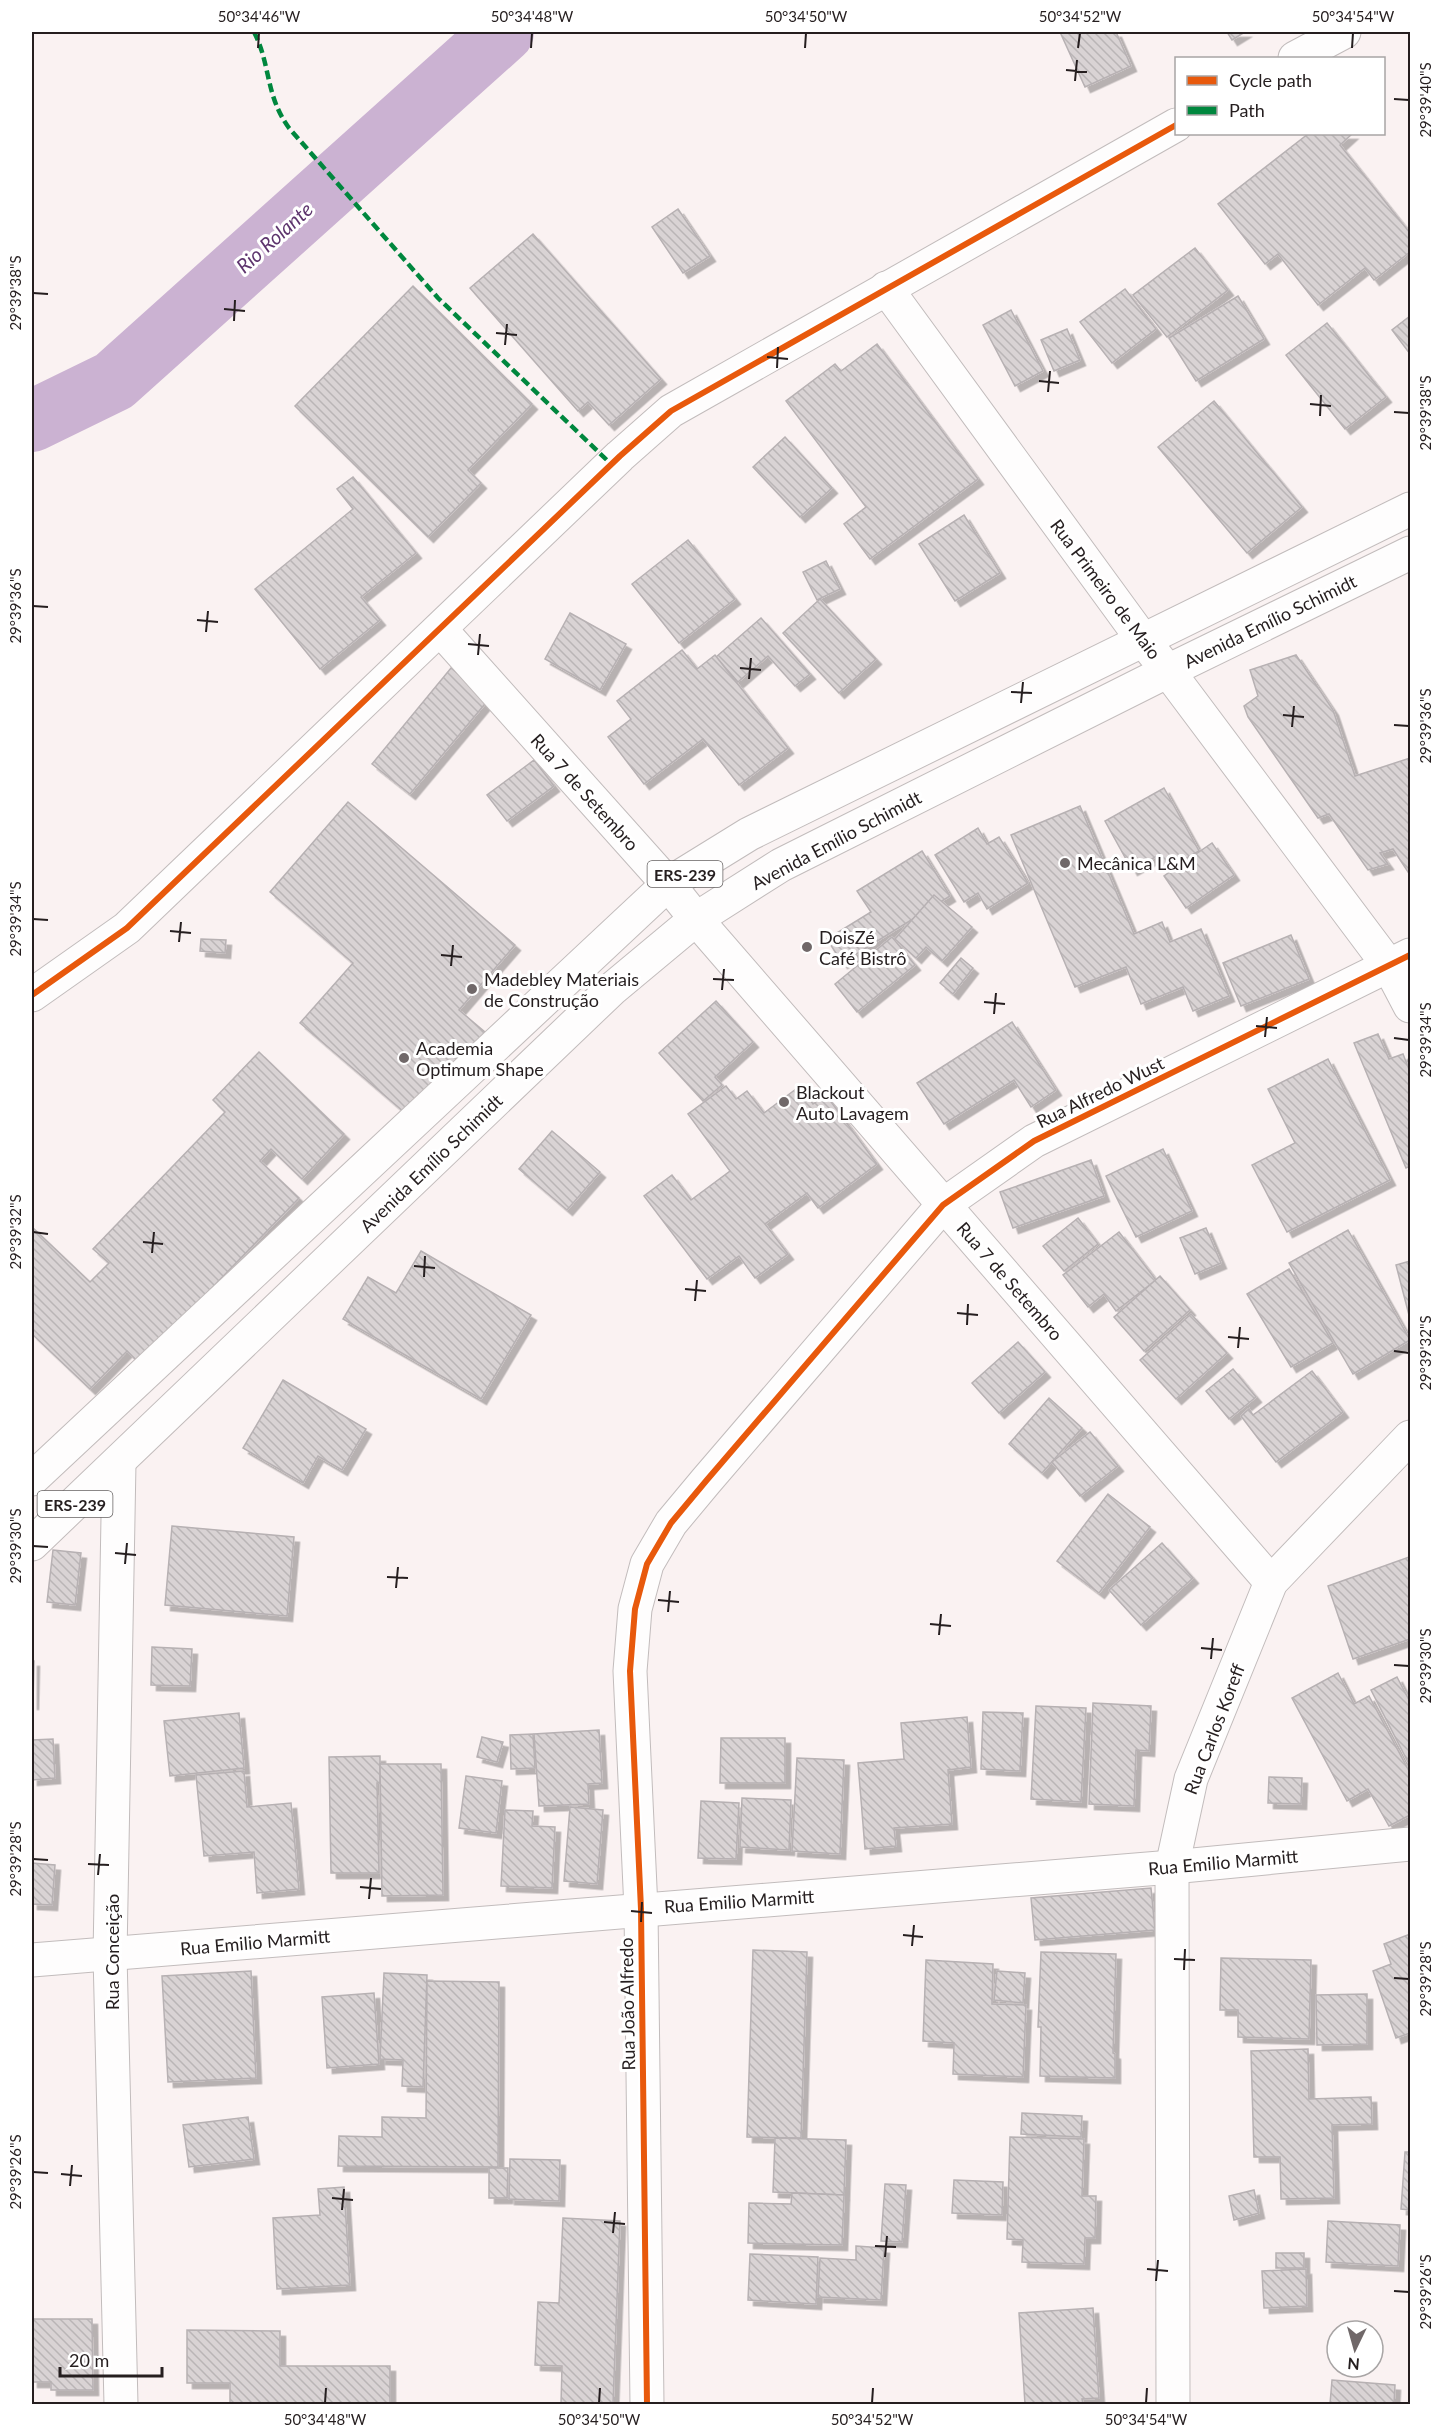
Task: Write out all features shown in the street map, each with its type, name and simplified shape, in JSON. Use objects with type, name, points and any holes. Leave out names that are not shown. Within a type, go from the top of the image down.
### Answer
[{"type":"street","points":[[1297,57],[1344,32]]},
{"type":"street","points":[[32,994],[127,928],[620,456],[671,411],[1175,126]]},
{"type":"street","name":"Rua Primeiro de Maio","points":[[886,288],[1143,640],[1400,960],[1410,1006]]},
{"type":"street","name":"ERS-239","points":[[32,1479],[668,884],[749,834],[1410,509]]},
{"type":"street","name":"Avenida Emílio Schimidt","points":[[32,1544],[612,989],[696,919],[781,865],[1168,671],[1410,553]]},
{"type":"street","name":"Rua 7 de Setembro","points":[[440,629],[668,884],[1271,1582]]},
{"type":"street","name":"Rua Alfredo Wust","points":[[706,1481],[944,1205],[1034,1141],[1400,960]]},
{"type":"street","points":[[88,1425],[119,1463]]},
{"type":"street","name":"Rua Carlos Koreff","points":[[1173,2404],[1172,1868],[1191,1779],[1271,1582],[1410,1437]]},
{"type":"street","name":"Rua Conceição","points":[[119,1463],[110,1955],[121,2404]]},
{"type":"street","name":"Rua João Alfredo","points":[[647,2404],[640,1909],[630,1671],[635,1609],[647,1564],[671,1523],[706,1481]]},
{"type":"street","name":"Rua Emilio Marmitt","points":[[32,1960],[640,1909],[1172,1868],[1410,1844]]},
{"type":"building","points":[[1060,32],[1116,32],[1131,66],[1085,87]]},
{"type":"building","points":[[1227,32],[1245,32],[1232,40]]},
{"type":"building","points":[[1307,135],[1351,135],[1340,145],[1410,233],[1410,252],[1374,280],[1365,268],[1318,305],[1278,254],[1265,264],[1218,204]]},
{"type":"building","points":[[678,209],[710,256],[683,273],[652,227]]},
{"type":"building","points":[[533,234],[661,379],[609,425],[588,402],[578,411],[470,288]]},
{"type":"building","points":[[1195,248],[1228,290],[1167,337],[1133,295]]},
{"type":"building","points":[[413,286],[532,404],[468,470],[481,483],[428,537],[295,406]]},
{"type":"building","points":[[1125,289],[1156,329],[1112,363],[1080,322]]},
{"type":"building","points":[[1238,296],[1264,339],[1196,381],[1169,338]]},
{"type":"building","points":[[1011,310],[1043,371],[1015,386],[983,325]]},
{"type":"building","points":[[1410,316],[1410,354],[1392,330]]},
{"type":"building","points":[[1327,323],[1386,397],[1345,429],[1286,355]]},
{"type":"building","points":[[1067,329],[1080,360],[1054,371],[1041,340]]},
{"type":"building","points":[[877,344],[978,479],[870,559],[844,524],[866,507],[786,401],[835,364],[841,371]]},
{"type":"building","points":[[1214,401],[1302,507],[1247,553],[1158,447]]},
{"type":"building","points":[[785,437],[832,488],[800,517],[753,467]]},
{"type":"building","points":[[353,477],[416,553],[361,597],[380,620],[320,669],[255,589],[353,509],[337,489]]},
{"type":"building","points":[[964,515],[1000,573],[955,601],[919,544]]},
{"type":"building","points":[[688,540],[735,599],[679,643],[632,584]]},
{"type":"building","points":[[826,561],[840,589],[817,600],[803,572]]},
{"type":"building","points":[[820,599],[876,659],[839,693],[783,633]]},
{"type":"building","points":[[570,613],[626,644],[600,690],[545,659]]},
{"type":"building","points":[[761,618],[810,674],[795,686],[768,656],[738,682],[716,657]]},
{"type":"building","points":[[682,650],[697,669],[715,655],[788,748],[739,785],[703,739],[644,784],[608,737],[631,719],[617,701]]},
{"type":"building","points":[[1296,655],[1333,710],[1355,776],[1410,758],[1410,875],[1393,849],[1380,853],[1388,864],[1368,870],[1329,814],[1318,818],[1248,717],[1244,706],[1258,696],[1250,670]]},
{"type":"building","points":[[451,668],[489,699],[410,794],[372,764]]},
{"type":"building","points":[[534,760],[554,786],[507,821],[487,795]]},
{"type":"building","points":[[1164,788],[1199,851],[1164,871],[1157,856],[1132,870],[1105,821]]},
{"type":"building","points":[[348,802],[515,945],[459,1010],[485,1032],[411,1118],[300,1023],[353,963],[270,892]]},
{"type":"building","points":[[1080,806],[1134,934],[1162,922],[1170,942],[1201,929],[1229,996],[1193,1011],[1183,987],[1141,1004],[1126,967],[1075,987],[1011,835]]},
{"type":"building","points":[[978,828],[987,844],[999,837],[1028,883],[987,909],[978,893],[964,902],[935,855]]},
{"type":"building","points":[[1212,843],[1234,875],[1186,908],[1164,876]]},
{"type":"building","points":[[922,851],[950,896],[842,963],[827,939],[871,912],[857,891]]},
{"type":"building","points":[[934,895],[972,927],[942,961],[926,947],[916,958],[895,939]]},
{"type":"building","points":[[1291,935],[1309,979],[1241,1006],[1223,963]]},
{"type":"building","points":[[892,937],[915,965],[857,1012],[835,984]]},
{"type":"building","points":[[201,939],[226,940],[225,953],[200,951]]},
{"type":"building","points":[[961,958],[973,968],[953,994],[940,983]]},
{"type":"building","points":[[716,1001],[753,1042],[715,1077],[722,1085],[703,1101],[659,1053]]},
{"type":"building","points":[[1012,1022],[1056,1090],[1031,1107],[1014,1080],[944,1124],[917,1083]]},
{"type":"building","points":[[1378,1034],[1389,1059],[1403,1054],[1410,1072],[1410,1166],[1406,1168],[1354,1043]]},
{"type":"building","points":[[259,1052],[344,1134],[302,1179],[271,1149],[260,1161],[299,1198],[139,1363],[127,1351],[90,1389],[32,1334],[32,1227],[90,1282],[109,1263],[93,1249],[225,1112],[213,1100]]},
{"type":"building","points":[[1328,1059],[1390,1180],[1287,1232],[1252,1165],[1295,1143],[1268,1089]]},
{"type":"building","points":[[726,1086],[736,1099],[747,1091],[764,1113],[800,1086],[813,1104],[826,1095],[877,1164],[818,1208],[807,1193],[765,1224],[788,1254],[755,1278],[739,1256],[707,1279],[644,1196],[672,1175],[691,1200],[730,1171],[688,1114]]},
{"type":"building","points":[[552,1131],[600,1172],[567,1210],[519,1169]]},
{"type":"building","points":[[1163,1149],[1192,1211],[1136,1237],[1106,1176]]},
{"type":"building","points":[[1091,1160],[1104,1196],[1013,1228],[1000,1192]]},
{"type":"building","points":[[1078,1218],[1098,1244],[1064,1271],[1043,1246]]},
{"type":"building","points":[[1206,1228],[1221,1263],[1195,1274],[1180,1238]]},
{"type":"building","points":[[1348,1230],[1410,1340],[1353,1374],[1289,1263]]},
{"type":"building","points":[[1119,1232],[1156,1280],[1116,1311],[1104,1294],[1088,1307],[1063,1275]]},
{"type":"building","points":[[421,1251],[531,1315],[481,1399],[343,1319],[368,1277],[396,1293]]},
{"type":"building","points":[[1410,1261],[1410,1319],[1396,1265]]},
{"type":"building","points":[[1289,1269],[1333,1343],[1291,1367],[1247,1294]]},
{"type":"building","points":[[1160,1276],[1190,1310],[1144,1351],[1114,1317]]},
{"type":"building","points":[[1191,1314],[1227,1353],[1176,1399],[1140,1360]]},
{"type":"building","points":[[1018,1342],[1045,1372],[999,1413],[972,1383]]},
{"type":"building","points":[[1233,1369],[1256,1397],[1229,1419],[1206,1391]]},
{"type":"building","points":[[1312,1371],[1343,1412],[1276,1462],[1241,1416],[1249,1409],[1253,1415]]},
{"type":"building","points":[[283,1380],[366,1429],[342,1470],[318,1456],[303,1483],[243,1448]]},
{"type":"building","points":[[1049,1398],[1082,1428],[1042,1473],[1009,1444]]},
{"type":"building","points":[[1090,1432],[1118,1466],[1080,1496],[1052,1462]]},
{"type":"building","points":[[1108,1494],[1150,1527],[1099,1593],[1057,1561]]},
{"type":"building","points":[[172,1526],[294,1537],[287,1616],[165,1605]]},
{"type":"building","points":[[1162,1543],[1193,1578],[1141,1625],[1109,1590]]},
{"type":"building","points":[[53,1550],[81,1553],[75,1605],[47,1602]]},
{"type":"building","points":[[1409,1557],[1410,1639],[1353,1659],[1328,1586]]},
{"type":"building","points":[[152,1647],[192,1649],[190,1686],[151,1685]]},
{"type":"building","points":[[32,1661],[34,1661],[33,1704],[32,1704]]},
{"type":"building","points":[[1338,1673],[1354,1704],[1369,1696],[1410,1773],[1410,1815],[1389,1826],[1368,1789],[1347,1801],[1292,1698]]},
{"type":"building","points":[[1397,1677],[1410,1702],[1410,1761],[1408,1762],[1371,1690]]},
{"type":"building","points":[[1093,1703],[1151,1706],[1149,1751],[1136,1750],[1134,1806],[1089,1804]]},
{"type":"building","points":[[1036,1706],[1086,1708],[1081,1802],[1031,1799]]},
{"type":"building","points":[[983,1712],[1023,1713],[1020,1771],[981,1769]]},
{"type":"building","points":[[239,1713],[244,1768],[170,1776],[164,1721]]},
{"type":"building","points":[[967,1717],[971,1767],[948,1770],[952,1824],[894,1828],[896,1846],[865,1849],[858,1763],[904,1759],[901,1723]]},
{"type":"building","points":[[599,1730],[602,1783],[588,1784],[589,1804],[539,1806],[534,1734]]},
{"type":"building","points":[[533,1734],[535,1768],[511,1769],[510,1735]]},
{"type":"building","points":[[482,1737],[503,1742],[497,1762],[477,1757]]},
{"type":"building","points":[[721,1738],[785,1738],[785,1783],[720,1783]]},
{"type":"building","points":[[53,1739],[55,1778],[32,1780],[32,1740]]},
{"type":"building","points":[[380,1756],[380,1783],[377,1783],[379,1873],[331,1873],[329,1757]]},
{"type":"building","points":[[797,1758],[844,1760],[840,1854],[792,1851]]},
{"type":"building","points":[[380,1764],[441,1764],[443,1895],[382,1896]]},
{"type":"building","points":[[244,1771],[247,1807],[291,1803],[299,1889],[257,1893],[254,1852],[204,1856],[196,1775]]},
{"type":"building","points":[[466,1776],[502,1781],[496,1833],[459,1828]]},
{"type":"building","points":[[1269,1777],[1302,1778],[1301,1804],[1268,1803]]},
{"type":"building","points":[[742,1798],[791,1800],[789,1850],[740,1847]]},
{"type":"building","points":[[701,1801],[739,1803],[736,1859],[698,1858]]},
{"type":"building","points":[[570,1807],[603,1810],[597,1884],[564,1881]]},
{"type":"building","points":[[505,1810],[533,1811],[532,1826],[555,1827],[552,1888],[501,1886]]},
{"type":"building","points":[[32,1863],[55,1865],[52,1905],[32,1904]]},
{"type":"building","points":[[1151,1888],[1155,1930],[1035,1940],[1031,1898]]},
{"type":"building","points":[[1410,1934],[1410,2033],[1396,2038],[1373,1971],[1391,1964],[1384,1944]]},
{"type":"building","points":[[753,1950],[807,1952],[801,2138],[747,2137]]},
{"type":"building","points":[[1041,1952],[1116,1954],[1113,2053],[1115,2054],[1115,2078],[1040,2076],[1041,2027],[1038,2027]]},
{"type":"building","points":[[1221,1958],[1311,1960],[1309,2039],[1238,2037],[1238,2010],[1220,2010]]},
{"type":"building","points":[[926,1960],[993,1964],[992,2004],[1026,2005],[1023,2077],[953,2074],[954,2043],[923,2041]]},
{"type":"building","points":[[251,1971],[256,2078],[168,2082],[162,1976]]},
{"type":"building","points":[[997,1971],[1025,1973],[1023,2003],[994,2000]]},
{"type":"building","points":[[384,1973],[427,1975],[423,2087],[402,2086],[403,2060],[380,2059]]},
{"type":"building","points":[[427,1981],[499,1982],[498,2167],[338,2166],[339,2136],[382,2137],[382,2117],[426,2118]]},
{"type":"building","points":[[374,1993],[379,2064],[327,2068],[322,1997]]},
{"type":"building","points":[[1367,1994],[1367,2044],[1317,2045],[1316,1995]]},
{"type":"building","points":[[1308,2049],[1309,2099],[1371,2097],[1372,2124],[1332,2125],[1334,2198],[1281,2199],[1280,2157],[1254,2157],[1251,2051]]},
{"type":"building","points":[[1022,2113],[1082,2116],[1081,2137],[1021,2134]]},
{"type":"building","points":[[248,2117],[254,2159],[189,2167],[183,2125]]},
{"type":"building","points":[[1010,2137],[1084,2139],[1082,2196],[1096,2196],[1095,2238],[1085,2238],[1084,2264],[1022,2262],[1023,2240],[1007,2239]]},
{"type":"building","points":[[775,2138],[846,2140],[844,2195],[773,2192]]},
{"type":"building","points":[[1405,2152],[1410,2152],[1410,2210],[1401,2209]]},
{"type":"building","points":[[510,2159],[560,2160],[559,2201],[509,2199]]},
{"type":"building","points":[[489,2168],[508,2168],[507,2198],[489,2198]]},
{"type":"building","points":[[954,2180],[1003,2182],[1002,2215],[952,2213]]},
{"type":"building","points":[[885,2184],[906,2185],[902,2242],[881,2241]]},
{"type":"building","points":[[344,2187],[350,2285],[277,2289],[273,2218],[320,2215],[318,2189]]},
{"type":"building","points":[[1254,2190],[1259,2213],[1234,2220],[1229,2196]]},
{"type":"building","points":[[792,2193],[844,2195],[842,2245],[748,2243],[749,2203],[791,2204]]},
{"type":"building","points":[[563,2218],[620,2221],[613,2404],[561,2404],[562,2366],[535,2365],[538,2302],[559,2303]]},
{"type":"building","points":[[1328,2221],[1400,2225],[1398,2266],[1326,2262]]},
{"type":"building","points":[[856,2246],[884,2248],[881,2300],[818,2297],[820,2258],[856,2260]]},
{"type":"building","points":[[1276,2253],[1304,2253],[1304,2268],[1276,2268]]},
{"type":"building","points":[[750,2254],[818,2257],[816,2304],[748,2300]]},
{"type":"building","points":[[1306,2269],[1307,2306],[1264,2308],[1262,2271]]},
{"type":"building","points":[[1093,2308],[1099,2398],[1082,2399],[1083,2404],[1025,2404],[1019,2313]]},
{"type":"building","points":[[32,2319],[92,2319],[93,2390],[51,2390],[51,2382],[32,2382]]},
{"type":"building","points":[[187,2330],[280,2331],[280,2366],[390,2366],[390,2404],[230,2404],[230,2383],[187,2383]]},
{"type":"building","points":[[1332,2380],[1395,2385],[1394,2404],[1330,2404]]},
{"type":"waterway","name":"Rio Rolante","points":[[32,421],[114,381],[503,32]]},
{"type":"marked path","points":[[254,32],[276,104],[289,128],[438,298],[611,464]]},
{"type":"cycle path","points":[[32,995],[127,928],[620,456],[671,411],[1175,126]]},
{"type":"cycle path","points":[[647,2404],[641,1909],[630,1671],[635,1609],[647,1564],[671,1523],[943,1205],[1034,1141],[1410,955]]},
{"type":"place","name":"Mecânica L&M","points":[[1065,863]]},
{"type":"place","name":"DoisZé Café Bistrô","points":[[807,947]]},
{"type":"place","name":"Madebley Materiais de Construção","points":[[472,989]]},
{"type":"place","name":"Academia Optimum Shape","points":[[404,1058]]},
{"type":"place","name":"Blackout Auto Lavagem","points":[[784,1102]]}]
